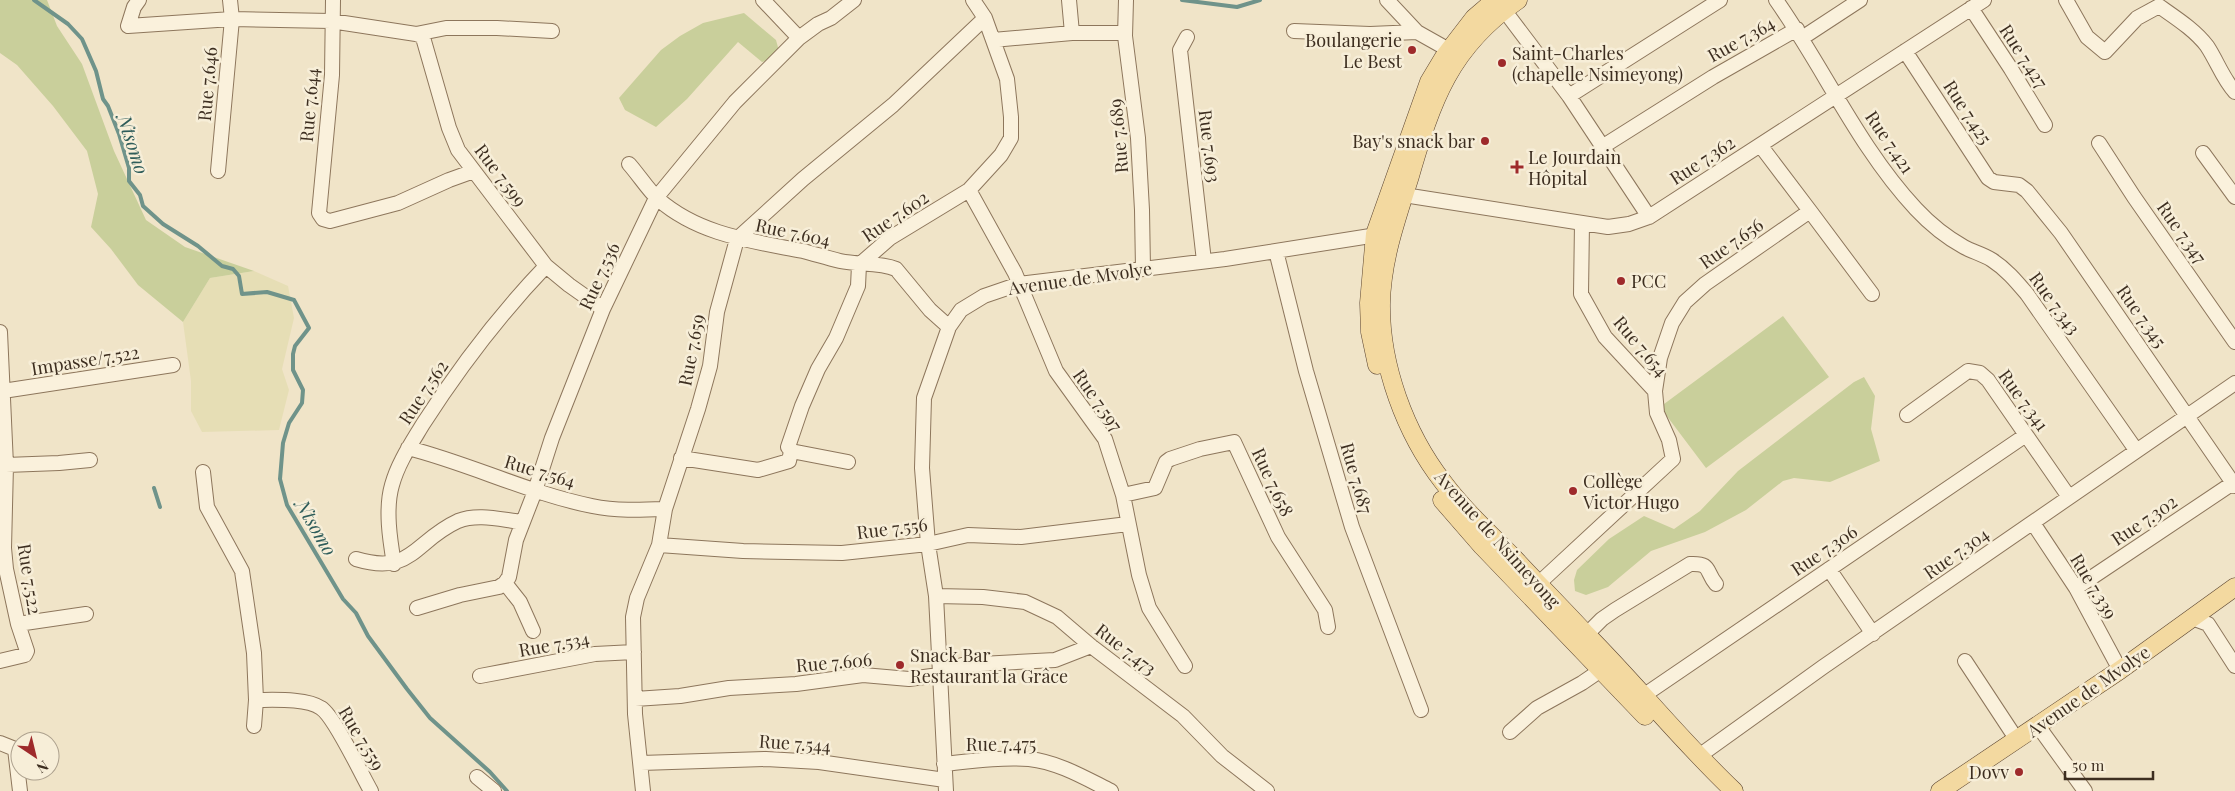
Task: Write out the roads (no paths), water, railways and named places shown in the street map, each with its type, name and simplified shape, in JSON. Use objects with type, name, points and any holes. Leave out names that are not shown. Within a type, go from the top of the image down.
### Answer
[{"type":"main road","points":[[1474,18],[1480,0]]},
{"type":"main road","name":"Avenue de Nsimeyong","points":[[1510,2],[1474,18],[1449,50],[1425,92],[1383,234],[1369,303],[1370,332],[1381,382],[1400,433],[1421,471],[1445,504],[1717,791]]},
{"type":"main road","name":"Avenue de Nsimeyong","points":[[1510,2],[1470,41],[1447,76],[1419,144],[1404,195],[1383,234],[1381,303],[1383,329],[1391,374],[1403,410],[1441,480],[1537,585],[1586,634],[1734,791]]},
{"type":"main road","name":"Avenue de Mvolye","points":[[1940,791],[2120,670],[2235,587]]},
{"type":"street","points":[[139,0],[134,7],[128,26],[232,19],[331,21],[416,34],[446,28],[552,31]]},
{"type":"street","name":"Rue 7.646","points":[[218,171],[232,19],[230,0]]},
{"type":"street","name":"Rue 7.644","points":[[333,0],[331,21],[332,75],[319,213],[323,219],[330,221],[398,203],[449,180],[474,172]]},
{"type":"street","points":[[763,0],[800,38]]},
{"type":"street","name":"Rue 7.536","points":[[505,583],[509,577],[516,540],[535,491],[552,438],[604,309],[656,198],[735,102],[800,38],[854,0]]},
{"type":"street","name":"Rue 7.602","points":[[792,451],[788,446],[802,406],[818,368],[836,338],[858,286],[859,265],[890,238],[969,190],[1001,156],[1011,138],[1007,79],[985,18],[973,0]]},
{"type":"street","points":[[1069,0],[1072,33]]},
{"type":"street","name":"Rue 7.689","points":[[1126,0],[1125,36],[1138,138],[1143,269]]},
{"type":"street","points":[[1387,0],[1417,32],[1449,50]]},
{"type":"street","points":[[1569,96],[1720,0]]},
{"type":"street","name":"Rue 7.421","points":[[1776,0],[1799,33],[1836,96],[1896,186],[1915,208]]},
{"type":"street","name":"Rue 7.364","points":[[1602,147],[1713,76],[1860,0]]},
{"type":"street","name":"Rue 7.362","points":[[1404,195],[1608,226],[1619,226],[1649,217],[1984,0]]},
{"type":"street","points":[[2066,0],[2087,37],[2104,52],[2137,18],[2160,6],[2183,23],[2206,45],[2227,84],[2235,92]]},
{"type":"street","points":[[1510,2],[1649,217]]},
{"type":"street","name":"Rue 7.427","points":[[1971,8],[2045,125]]},
{"type":"street","points":[[738,239],[803,179],[893,105],[985,18]]},
{"type":"street","points":[[1294,31],[1370,34],[1417,32]]},
{"type":"street","points":[[993,40],[1072,33],[1121,33],[1125,36]]},
{"type":"street","name":"Rue 7.599","points":[[416,34],[422,36],[424,41],[449,128],[458,150],[546,266],[569,285],[604,309]]},
{"type":"street","name":"Rue 7.693","points":[[1187,37],[1180,50],[1204,261]]},
{"type":"street","name":"Rue 7.425","points":[[1905,51],[1988,178],[1994,182],[2005,182]]},
{"type":"street","name":"Rue 7.347","points":[[2099,143],[2134,197],[2235,342]]},
{"type":"street","points":[[1760,145],[1872,294]]},
{"type":"street","points":[[2203,153],[2235,197]]},
{"type":"street","name":"Rue 7.604","points":[[629,164],[656,198],[688,221],[738,239],[859,265],[888,266],[896,269],[930,310],[949,328]]},
{"type":"street","name":"Rue 7.345","points":[[2005,182],[2019,184],[2028,191],[2061,233],[2234,484]]},
{"type":"street","name":"Rue 7.597","points":[[969,190],[1020,284],[1056,371],[1105,439],[1116,468],[1149,608],[1185,666]]},
{"type":"street","name":"Rue 7.343","points":[[1915,208],[1932,226],[1964,247],[1990,258],[2008,272],[2028,294],[2136,450]]},
{"type":"street","name":"Rue 7.656","points":[[1655,391],[1660,358],[1672,322],[1685,302],[1705,284],[1810,211]]},
{"type":"street","name":"Rue 7.654","points":[[1537,585],[1673,459],[1669,440],[1657,413],[1655,391],[1606,337],[1581,294],[1582,223]]},
{"type":"street","name":"Avenue de Mvolye","points":[[945,786],[936,596],[928,544],[922,468],[924,398],[949,328],[961,310],[984,296],[1020,284],[1204,261],[1383,234]]},
{"type":"street","name":"Rue 7.659","points":[[643,791],[635,699],[633,617],[637,598],[660,545],[665,509],[710,366],[717,312],[738,239]]},
{"type":"street","name":"Rue 7.687","points":[[1276,251],[1306,371],[1352,526],[1421,710]]},
{"type":"street","name":"Rue 7.562","points":[[394,564],[389,536],[391,486],[408,448],[436,404],[485,336],[546,266]]},
{"type":"street","name":"Rue 7.522","points":[[0,332],[4,460],[3,570],[18,624],[28,651],[26,655],[0,661]]},
{"type":"street","name":"Impasse/7.522","points":[[3,391],[173,365]]},
{"type":"street","name":"Rue 7.341","points":[[1907,414],[1968,371],[1980,373],[1988,380],[2069,497]]},
{"type":"street","name":"Rue 7.304","points":[[1699,756],[1823,667],[2235,383]]},
{"type":"street","name":"Rue 7.306","points":[[1643,696],[2026,435]]},
{"type":"street","name":"Rue 7.658","points":[[1123,495],[1155,488],[1166,462],[1170,459],[1200,449],[1234,442],[1278,537],[1324,610],[1328,627]]},
{"type":"street","name":"Rue 7.564","points":[[408,448],[438,456],[535,491],[593,506],[633,510],[665,509]]},
{"type":"street","points":[[681,458],[758,470],[789,461],[792,451],[848,462]]},
{"type":"street","points":[[4,460],[90,460]]},
{"type":"street","points":[[203,472],[207,507],[242,571],[254,653],[256,700],[254,726]]},
{"type":"street","name":"Rue 7.302","points":[[2076,588],[2234,484]]},
{"type":"street","points":[[356,559],[372,564],[394,564],[406,558],[438,533],[458,521],[477,516],[523,522]]},
{"type":"street","name":"Rue 7.339","points":[[2033,523],[2076,588],[2120,670]]},
{"type":"street","name":"Rue 7.556","points":[[660,545],[743,551],[842,553],[928,544],[968,535],[1021,537],[1128,524]]},
{"type":"street","points":[[1586,634],[1615,610],[1690,564],[1703,564],[1707,567],[1716,584]]},
{"type":"street","points":[[1829,569],[1873,634]]},
{"type":"street","points":[[417,608],[460,595],[499,587],[505,583],[520,602],[534,631]]},
{"type":"street","name":"Rue 7.473","points":[[936,596],[983,597],[1025,602],[1057,617],[1090,646],[1183,716],[1222,756],[1267,791]]},
{"type":"street","points":[[18,624],[86,614]]},
{"type":"street","points":[[2192,618],[2208,624],[2235,666]]},
{"type":"street","name":"Rue 7.606","points":[[635,699],[680,696],[729,688],[796,684],[863,675],[909,679],[939,675],[962,665],[1055,660],[1090,646]]},
{"type":"street","name":"Rue 7.534","points":[[480,676],[595,654],[634,652]]},
{"type":"street","points":[[1965,661],[2017,740]]},
{"type":"street","points":[[1510,732],[1537,708],[1601,670]]},
{"type":"street","name":"Rue 7.559","points":[[256,700],[302,702],[321,708],[330,719],[371,791]]},
{"type":"street","points":[[2038,726],[2085,791]]},
{"type":"street","points":[[0,743],[15,749],[20,791]]},
{"type":"street","name":"Rue 7.544","points":[[641,763],[766,759],[819,762],[945,786]]},
{"type":"street","name":"Rue 7.475","points":[[944,764],[994,759],[1030,759],[1060,766],[1111,791]]},
{"type":"street","points":[[477,777],[494,791]]},
{"type":"waterway","name":"Ntsomo","points":[[34,0],[68,24],[82,39],[96,71],[103,99],[108,106],[119,134],[129,168],[129,181],[140,195],[143,206],[163,224],[198,246],[222,266],[233,269],[239,276],[242,294],[267,292],[294,300],[309,328],[295,346],[293,354],[293,370],[303,390],[302,403],[289,423],[283,443],[280,479],[287,505],[343,599],[356,613],[368,636],[407,689],[430,718],[490,772],[507,791]]},
{"type":"waterway","points":[[1182,0],[1237,7],[1260,0]]},
{"type":"waterway","points":[[154,488],[160,507]]},
{"type":"place","name":"Boulangerie Le Best","points":[[1412,50]]},
{"type":"place","name":"Saint-Charles (chapelle Nsimeyong)","points":[[1502,63]]},
{"type":"place","name":"Bay's snack bar","points":[[1485,141]]},
{"type":"place","name":"Le Jourdain Hôpital","points":[[1517,167]]},
{"type":"place","name":"PCC","points":[[1621,281]]},
{"type":"place","name":"Collège Victor Hugo","points":[[1573,491]]},
{"type":"place","name":"Snack Bar Restaurant la Grâce","points":[[900,665]]},
{"type":"place","name":"Dovv","points":[[2019,772]]}]
